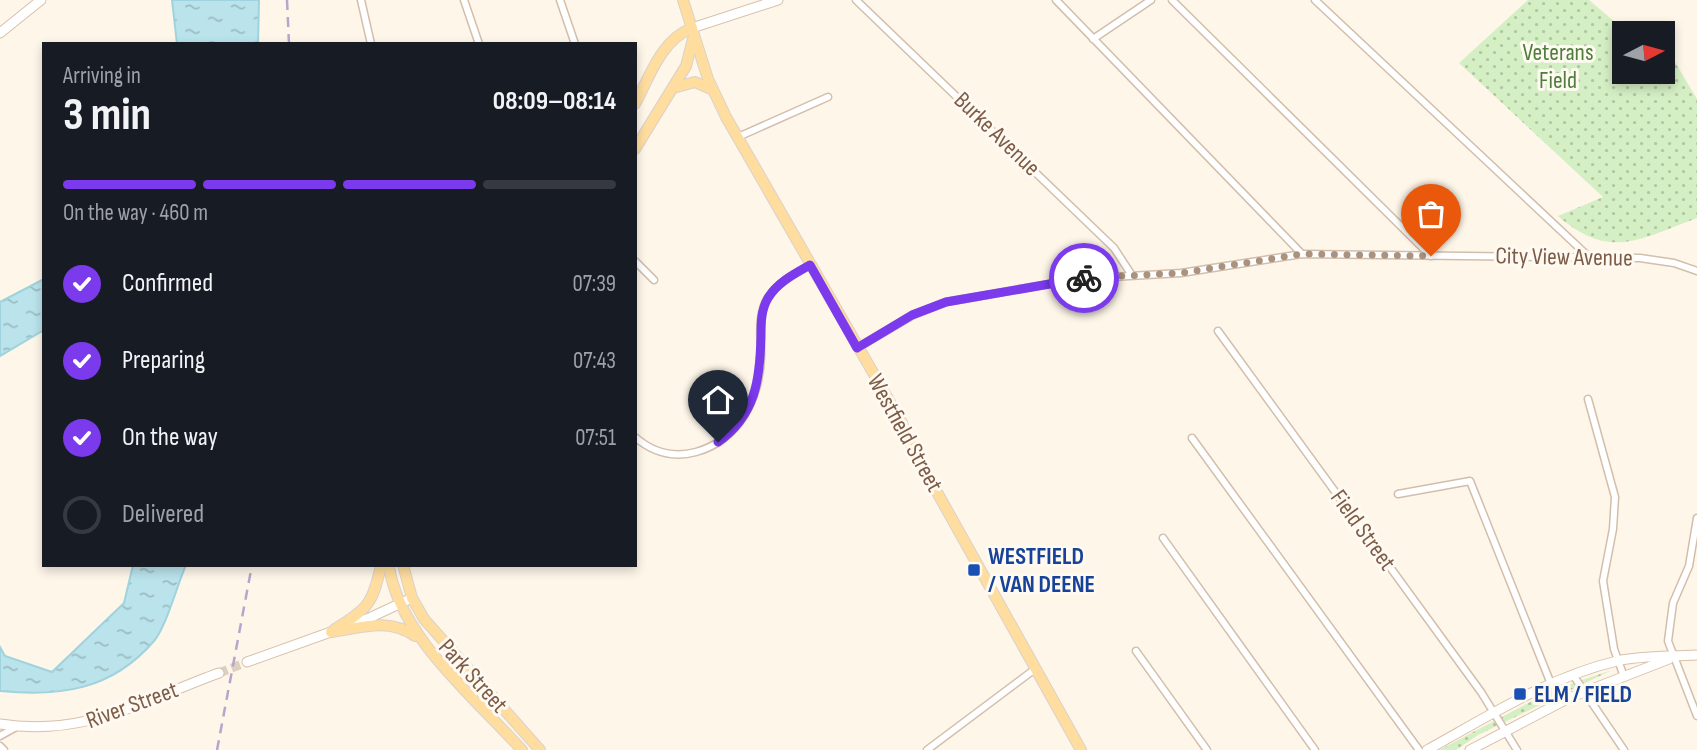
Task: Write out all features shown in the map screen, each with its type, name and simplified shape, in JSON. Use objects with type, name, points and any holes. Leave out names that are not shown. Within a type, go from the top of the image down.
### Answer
[{"type":"main road","points":[[0,33],[41,0]]},
{"type":"main road","name":"Westfield Street","points":[[682,0],[715,93],[738,137],[902,423],[909,442],[1081,750]]},
{"type":"main road","points":[[637,100],[666,47],[675,37],[692,28],[778,0]]},
{"type":"main road","points":[[637,146],[691,53],[692,28]]},
{"type":"main road","points":[[673,88],[699,83],[715,93]]},
{"type":"main road","points":[[331,632],[368,607],[381,567]]},
{"type":"main road","points":[[389,567],[399,606]]},
{"type":"main road","name":"Park Street","points":[[404,567],[412,598],[438,636],[540,750]]},
{"type":"main road","points":[[247,662],[399,606],[412,598]]},
{"type":"main road","name":"Park Street","points":[[399,606],[430,650],[522,750]]},
{"type":"main road","points":[[331,632],[372,624],[399,627],[430,650]]},
{"type":"main road","points":[[1427,750],[1496,712],[1573,675],[1618,661],[1651,655],[1672,658]]},
{"type":"main road","points":[[1471,750],[1584,691],[1623,674],[1672,658],[1697,655]]},
{"type":"main road","name":"River Street","points":[[0,724],[80,725],[219,673]]},
{"type":"street","points":[[360,0],[370,42]]},
{"type":"street","points":[[464,0],[478,42]]},
{"type":"street","points":[[560,0],[574,42]]},
{"type":"street","name":"Burke Avenue","points":[[856,0],[1114,248],[1131,274]]},
{"type":"street","points":[[1056,0],[1302,254]]},
{"type":"street","points":[[1093,38],[1152,0]]},
{"type":"street","points":[[1172,0],[1431,256]]},
{"type":"street","points":[[1315,0],[1590,258]]},
{"type":"street","points":[[738,137],[828,97]]},
{"type":"street","name":"City View Avenue","points":[[857,348],[912,315],[946,302],[1078,279],[1181,273],[1302,254],[1640,258],[1674,263],[1697,271]]},
{"type":"street","points":[[637,263],[654,280]]},
{"type":"street","points":[[637,438],[656,450],[683,454],[708,447],[735,427],[748,411],[757,387],[762,317],[766,302],[782,282],[810,265]]},
{"type":"street","name":"Field Street","points":[[1218,331],[1496,712],[1517,750]]},
{"type":"street","points":[[1588,399],[1615,497],[1613,529],[1602,581],[1623,674]]},
{"type":"street","points":[[1192,438],[1419,750]]},
{"type":"street","points":[[1398,494],[1470,481],[1551,684]]},
{"type":"street","points":[[1697,518],[1689,566],[1673,603],[1668,642],[1672,658],[1684,676],[1697,716]]},
{"type":"street","points":[[1163,538],[1315,750]]},
{"type":"street","points":[[1136,651],[1207,750]]},
{"type":"street","points":[[927,750],[1035,668]]},
{"type":"street","points":[[1573,675],[1624,750]]},
{"type":"street","points":[[0,736],[18,726]]},
{"type":"street","points":[[0,746],[4,750]]},
{"type":"green space","name":"Veterans Field","points":[[1528,0],[1589,0],[1614,21],[1612,84],[1675,84],[1675,62],[1697,99],[1697,218],[1626,242],[1610,242],[1577,230],[1558,216],[1603,197],[1459,63]]},
{"type":"green space","points":[[1612,670],[1478,735],[1456,750],[1439,750],[1555,689]]},
{"type":"water","points":[[172,0],[259,0],[258,42],[177,42]]},
{"type":"water","points":[[42,280],[42,331],[0,356],[0,302]]},
{"type":"water","points":[[133,567],[185,567],[159,634],[138,657],[121,670],[84,687],[64,691],[0,691],[0,647],[5,656],[52,672],[124,603]]},
{"type":"tunnel","points":[[219,673],[247,662]]},
{"type":"railway","points":[[287,0],[289,42]]},
{"type":"railway","points":[[217,750],[252,567]]},
{"type":"way so far","points":[[1084,278],[1181,273],[1302,254],[1431,256]]},
{"type":"place","name":"WESTFIELD / VAN DEENE","points":[[974,570]]},
{"type":"place","name":"ELM / FIELD","points":[[1520,694]]},
{"type":"route","points":[[718,442],[744,417],[755,393],[759,380],[762,317],[766,302],[782,282],[810,265],[857,348],[912,315],[946,302],[1084,278]]}]
